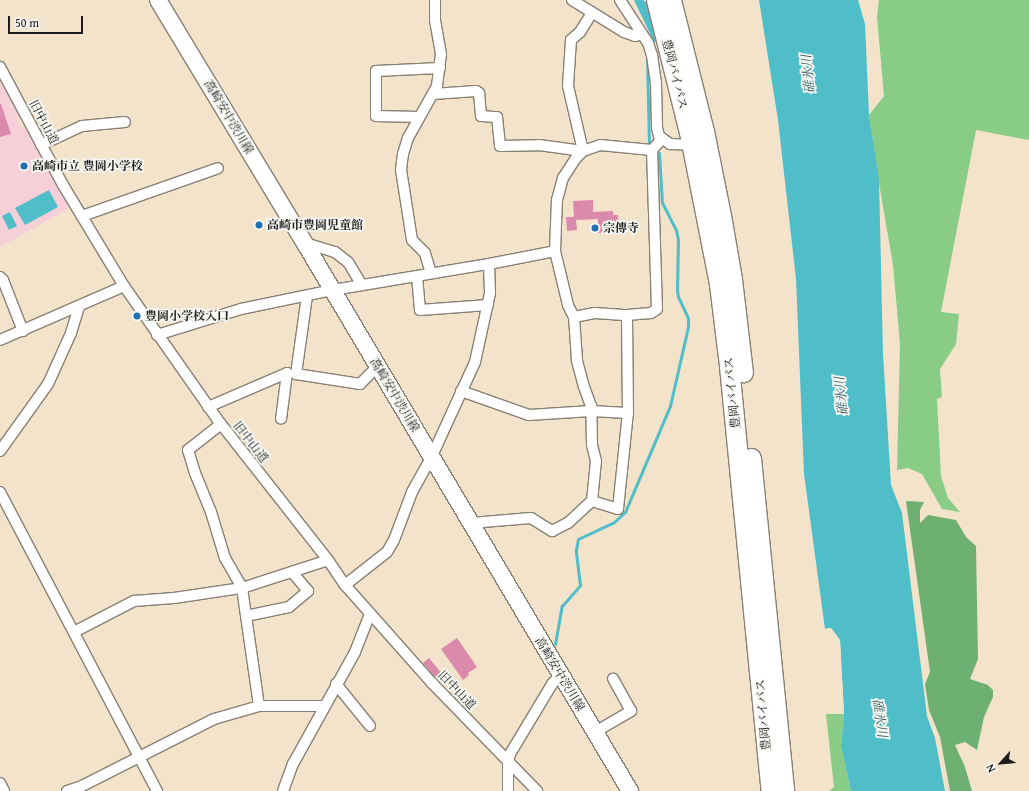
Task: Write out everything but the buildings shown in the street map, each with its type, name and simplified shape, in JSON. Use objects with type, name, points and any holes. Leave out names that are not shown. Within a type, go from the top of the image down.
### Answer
[{"type":"highway","name":"豊岡バイパス","points":[[656,0],[721,215],[739,332],[784,791]]},
{"type":"highway","name":"豊岡バイパス","points":[[671,0],[699,145],[718,278],[729,366],[771,791]]},
{"type":"main road","name":"高崎安中渋川線","points":[[158,0],[305,243],[630,791]]},
{"type":"street","points":[[431,273],[425,253],[412,240],[401,170],[405,147],[419,117],[437,86],[441,54],[434,13],[435,0]]},
{"type":"street","points":[[572,0],[624,32],[635,36],[642,34]]},
{"type":"street","points":[[620,0],[642,34],[652,55],[656,84],[656,128],[662,139],[670,144],[699,145]]},
{"type":"street","points":[[583,151],[568,86],[571,40],[580,32],[592,13]]},
{"type":"street","name":"旧中山道","points":[[0,67],[3,80],[124,286],[208,407],[328,560],[345,585],[432,683],[537,791]]},
{"type":"street","points":[[419,117],[376,116],[376,71],[440,68]]},
{"type":"street","points":[[433,94],[476,91],[479,93],[481,116],[497,118],[500,146],[539,145],[583,151]]},
{"type":"street","points":[[41,145],[82,126],[125,122]]},
{"type":"street","points":[[574,317],[595,313],[627,315],[650,313],[657,310],[652,150],[662,139]]},
{"type":"street","points":[[471,523],[531,518],[552,531],[568,523],[592,501],[596,461],[592,444],[591,406],[584,387],[578,360],[574,317],[568,305],[554,251],[557,200],[563,178],[576,158],[583,151],[600,145],[652,150]]},
{"type":"street","points":[[82,216],[218,168]]},
{"type":"street","points":[[305,243],[335,252],[348,262],[362,285]]},
{"type":"street","points":[[158,335],[241,309],[333,290],[489,264],[554,251]]},
{"type":"street","points":[[345,585],[387,552],[394,540],[412,492],[432,456],[475,362],[485,326],[490,293],[489,264]]},
{"type":"street","points":[[417,276],[420,310],[488,305]]},
{"type":"street","points":[[0,277],[3,280],[23,331]]},
{"type":"street","points":[[0,340],[80,307],[124,286]]},
{"type":"street","points":[[307,296],[296,374],[360,384],[378,366]]},
{"type":"street","points":[[0,451],[48,384],[71,333],[80,307]]},
{"type":"street","points":[[592,501],[618,509],[628,413],[627,315]]},
{"type":"street","points":[[208,407],[288,373],[281,419]]},
{"type":"street","points":[[461,391],[529,415],[591,411],[628,413]]},
{"type":"street","points":[[221,424],[188,450],[226,558],[242,588],[259,706]]},
{"type":"street","points":[[0,492],[157,791]]},
{"type":"street","points":[[74,632],[134,601],[174,598],[242,588],[328,560]]},
{"type":"street","points":[[246,616],[289,607],[308,591],[292,572]]},
{"type":"street","points":[[283,791],[293,764],[355,652],[370,614]]},
{"type":"street","points":[[508,791],[508,762],[521,735],[552,684],[561,674]]},
{"type":"street","points":[[595,732],[631,711],[613,679]]},
{"type":"street","points":[[336,684],[370,726]]},
{"type":"street","points":[[67,791],[82,786],[138,756],[214,719],[259,706],[324,706]]},
{"type":"street","points":[[0,783],[4,791]]},
{"type":"shaded area","name":"高崎市立 豊岡小学校","points":[[0,82],[20,116],[17,119],[22,128],[26,127],[68,204],[66,210],[0,247]]},
{"type":"green space","points":[[879,0],[1029,0],[1029,140],[976,130],[941,312],[959,314],[956,344],[940,369],[942,397],[937,399],[941,476],[948,498],[960,512],[942,509],[922,474],[908,468],[897,470],[900,344],[893,265],[869,115],[884,96],[877,17]]},
{"type":"green space","points":[[906,501],[924,502],[920,510],[920,523],[928,515],[956,520],[966,537],[976,546],[978,659],[970,679],[988,685],[993,690],[993,697],[984,717],[977,750],[965,742],[955,745],[965,767],[972,791],[950,791],[940,737],[929,710],[925,684],[930,672]]},
{"type":"green space","points":[[826,714],[844,714],[841,746],[851,791],[829,791],[834,787]]},
{"type":"water","points":[[634,0],[643,0],[647,3],[657,41],[654,42]]},
{"type":"water","name":"碓氷川","points":[[759,0],[858,0],[865,24],[869,115],[879,179],[883,354],[891,485],[902,513],[927,716],[935,738],[945,791],[851,791],[841,746],[844,714],[840,640],[831,628],[825,629],[804,474],[796,279],[778,120]]},
{"type":"water","points":[[49,190],[58,207],[25,225],[15,208]]},
{"type":"water","points":[[10,212],[17,226],[9,230],[2,216]]},
{"type":"pier","points":[[831,628],[840,640],[844,714],[842,714],[838,641],[830,630],[825,631],[823,629]]},
{"type":"waterway","points":[[647,58],[649,145]]},
{"type":"waterway","points":[[555,644],[562,606],[580,585],[576,550],[578,539],[613,523],[625,512],[670,406],[688,327],[688,318],[678,297],[677,290],[678,240],[676,230],[662,203],[659,153]]},
{"type":"place","name":"高崎市立 豊岡小学校","points":[[24,166]]},
{"type":"place","name":"高崎市豊岡児童館","points":[[259,225]]},
{"type":"place","name":"宗傳寺","points":[[595,228]]},
{"type":"place","name":"豊岡小学校入口","points":[[137,316]]}]
